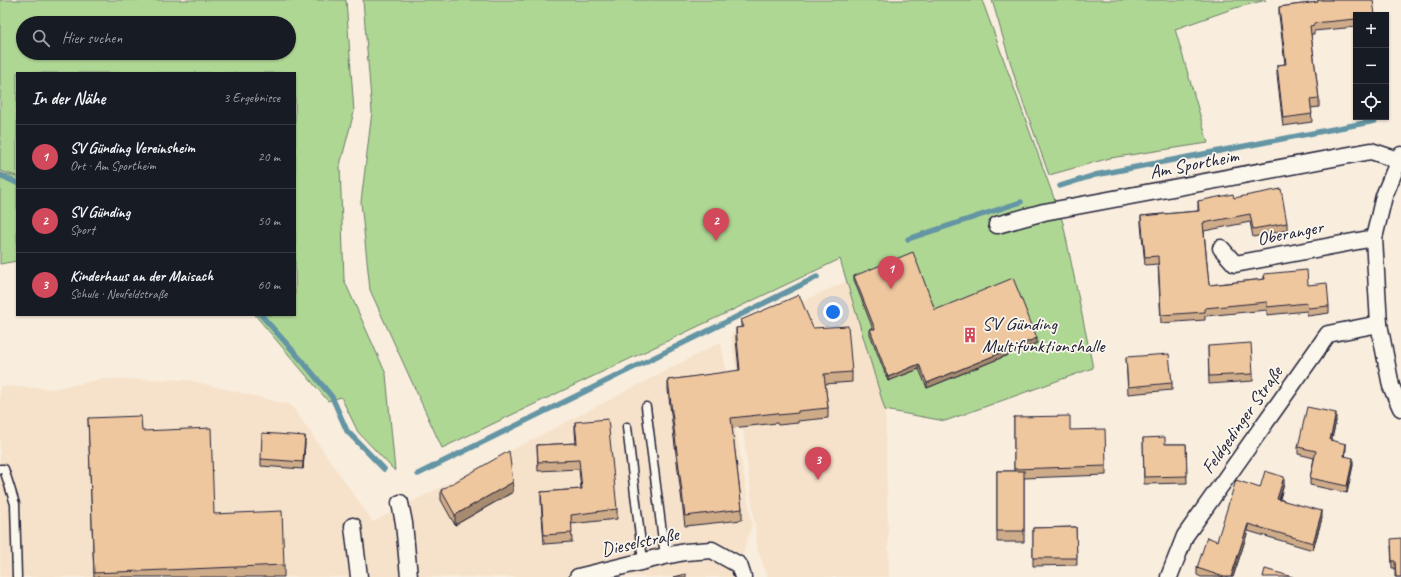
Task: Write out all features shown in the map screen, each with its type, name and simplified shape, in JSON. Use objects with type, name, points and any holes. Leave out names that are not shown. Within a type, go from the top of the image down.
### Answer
[{"type":"street","name":"Am Sportheim","points":[[997,225],[1044,212],[1371,151],[1399,157]]},
{"type":"street","points":[[1399,157],[1384,196],[1374,238],[1379,324],[1391,386],[1401,408]]},
{"type":"street","name":"Oberanger","points":[[1221,248],[1235,264],[1374,238]]},
{"type":"street","name":"Feldgedinger Straße","points":[[1172,576],[1185,536],[1328,334],[1379,324]]},
{"type":"street","points":[[400,503],[404,523],[408,577]]},
{"type":"street","points":[[353,526],[359,577]]},
{"type":"street","name":"Dieselstraße","points":[[578,577],[664,556],[685,552],[712,550],[739,565],[744,577]]},
{"type":"lane","points":[[646,407],[664,556]]},
{"type":"lane","points":[[627,427],[643,561]]},
{"type":"lane","points":[[0,469],[4,469],[15,504],[17,577]]},
{"type":"shaded area","points":[[847,281],[885,410],[889,577],[768,577],[758,551],[731,334]]},
{"type":"shaded area","points":[[721,342],[752,524],[739,565],[743,577],[0,577],[0,386],[52,389],[104,379],[188,380],[291,405],[373,522]]},
{"type":"green space","points":[[0,0],[346,0],[354,112],[340,165],[344,280],[386,374],[395,471],[358,432],[341,397],[328,401],[256,316],[296,316],[296,72],[16,72],[16,176],[0,171]]},
{"type":"green space","points":[[363,0],[982,0],[1063,223],[1093,368],[945,421],[885,410],[840,259],[442,448],[370,290],[361,202],[372,112]]},
{"type":"green space","points":[[992,0],[1266,0],[1235,8],[1175,29],[1208,143],[1110,158],[1049,175],[1017,85]]},
{"type":"green space","points":[[0,173],[16,177],[16,261],[0,264]]},
{"type":"building","points":[[1318,0],[1373,0],[1375,12],[1353,12],[1353,19],[1314,23],[1314,25],[1310,26],[1319,99],[1310,100],[1312,114],[1283,118],[1277,65],[1286,64],[1279,7],[1318,2]]},
{"type":"building","points":[[1281,189],[1287,223],[1253,229],[1250,214],[1203,223],[1209,285],[1265,279],[1264,274],[1307,270],[1308,285],[1327,283],[1329,306],[1308,308],[1307,303],[1267,307],[1267,302],[1205,308],[1205,312],[1161,315],[1158,256],[1145,257],[1141,216],[1199,211],[1198,201],[1233,194],[1234,198]]},
{"type":"building","points":[[913,252],[935,310],[1013,278],[1037,338],[927,383],[919,364],[888,377],[870,329],[875,329],[854,276]]},
{"type":"building","points":[[799,295],[813,328],[848,326],[852,372],[824,374],[828,408],[798,411],[798,413],[778,415],[777,413],[731,418],[742,509],[685,516],[668,380],[740,370],[736,328],[744,327],[741,320]]},
{"type":"building","points":[[1251,343],[1253,374],[1209,376],[1208,346]]},
{"type":"building","points":[[1169,354],[1172,383],[1128,387],[1126,357]]},
{"type":"building","points":[[1307,407],[1336,413],[1330,440],[1346,444],[1344,456],[1353,458],[1347,486],[1310,478],[1316,451],[1298,447]]},
{"type":"building","points":[[141,416],[142,431],[211,428],[214,514],[282,511],[284,565],[94,573],[88,418]]},
{"type":"building","points":[[1070,416],[1070,430],[1105,429],[1106,466],[1014,469],[1014,417]]},
{"type":"building","points":[[608,419],[617,509],[571,515],[572,533],[544,535],[541,492],[582,489],[579,460],[538,462],[537,445],[577,443],[575,422]]},
{"type":"building","points":[[262,433],[305,436],[303,462],[261,459]]},
{"type":"building","points":[[1165,437],[1165,444],[1186,444],[1187,476],[1144,477],[1143,438]]},
{"type":"building","points":[[509,451],[513,482],[455,515],[441,490]]},
{"type":"building","points":[[997,471],[1024,471],[1024,531],[997,531]]},
{"type":"building","points":[[1265,471],[1284,477],[1277,499],[1322,511],[1313,543],[1248,524],[1231,577],[1224,577],[1197,568],[1207,537],[1217,541],[1236,480],[1260,488]]},
{"type":"building","points":[[1076,527],[1077,558],[1033,558],[1033,528]]},
{"type":"building","points":[[1401,538],[1401,577],[1396,577],[1395,561],[1392,561],[1391,539]]},
{"type":"building","points":[[1265,569],[1293,577],[1263,577]]},
{"type":"building","points":[[686,574],[686,577],[674,577]]},
{"type":"waterway","points":[[1060,186],[1095,175],[1375,121]]},
{"type":"waterway","points":[[0,175],[16,183]]},
{"type":"waterway","points":[[908,239],[1021,202]]},
{"type":"waterway","points":[[418,474],[817,277]]},
{"type":"waterway","points":[[262,316],[332,397],[347,431],[384,469]]},
{"type":"place","name":"SV Günding","points":[[716,241]]},
{"type":"place","name":"SV Günding Vereinsheim","points":[[891,289]]},
{"type":"place","name":"SV Günding Multifunktionshalle","points":[[970,335]]},
{"type":"place","name":"Kinderhaus an der Maisach","points":[[818,480]]}]
